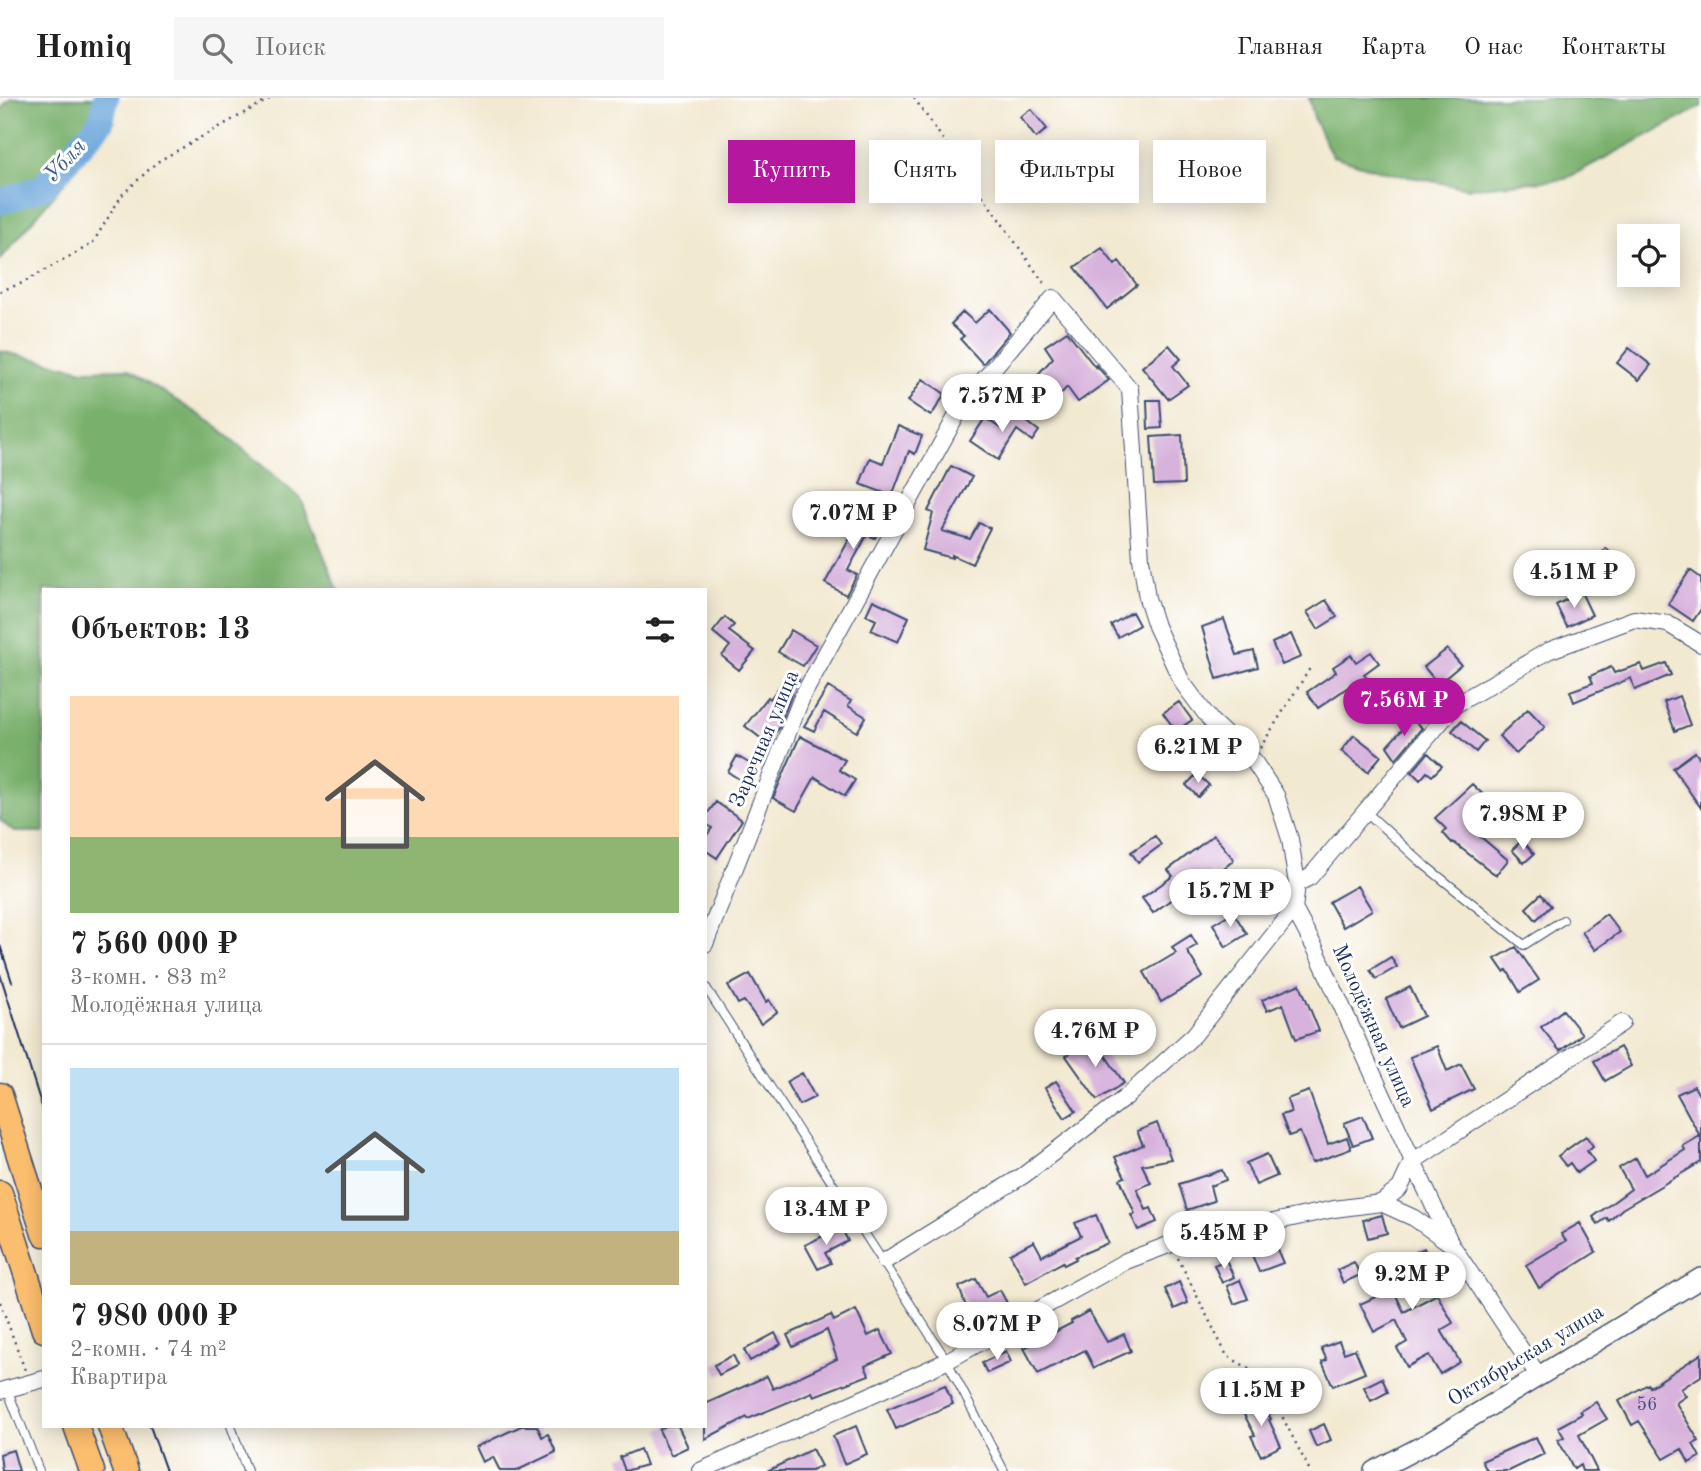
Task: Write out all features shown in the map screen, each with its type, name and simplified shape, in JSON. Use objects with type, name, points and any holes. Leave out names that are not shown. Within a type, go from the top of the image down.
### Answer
[{"type":"main road","points":[[0,1095],[42,1228]]},
{"type":"main road","points":[[0,1193],[42,1324]]},
{"type":"main road","points":[[77,1428],[92,1471]]},
{"type":"main road","points":[[111,1428],[126,1471]]},
{"type":"street","points":[[885,1261],[1024,1175],[1126,1097],[1194,1035],[1294,909],[1297,884],[1290,839],[1276,796],[1253,760],[1211,720],[1182,682],[1147,598],[1141,559],[1130,389],[1054,298]]},
{"type":"street","name":"Заречная улица","points":[[707,939],[802,697],[963,404],[1054,298]]},
{"type":"street","points":[[1297,884],[1310,877],[1455,705],[1548,651],[1633,619],[1668,624],[1701,644]]},
{"type":"street","name":"Молодёжная улица","points":[[1294,909],[1316,950],[1451,1244],[1538,1375]]},
{"type":"street","points":[[1381,1203],[1399,1188],[1412,1162],[1622,1023]]},
{"type":"street","points":[[700,1471],[947,1361],[1126,1261],[1171,1244],[1334,1209],[1381,1203],[1413,1218],[1451,1244]]},
{"type":"street","name":"Октябрьская улица","points":[[1374,1471],[1430,1442],[1701,1278]]},
{"type":"street","points":[[4,1390],[37,1381]]},
{"type":"lane","points":[[1365,811],[1422,863],[1524,945],[1563,920]]},
{"type":"lane","points":[[707,989],[885,1261],[947,1361],[1004,1471]]},
{"type":"lane","points":[[4,1390],[39,1471]]},
{"type":"lane","points":[[232,1428],[247,1471]]},
{"type":"path","points":[[0,291],[20,284],[92,244],[122,195],[158,162],[271,98]]},
{"type":"path","points":[[914,98],[1054,298]]},
{"type":"path","points":[[1253,760],[1312,665]]},
{"type":"path","points":[[1171,1244],[1227,1356],[1261,1376],[1310,1471]]},
{"type":"path","points":[[0,1302],[37,1381]]},
{"type":"green space","points":[[11,98],[116,98],[107,131],[0,260],[0,110]]},
{"type":"green space","points":[[1309,98],[1701,98],[1701,107],[1565,179],[1467,188],[1381,171],[1332,156],[1315,121]]},
{"type":"green space","points":[[0,351],[84,370],[127,369],[215,425],[301,499],[337,588],[42,588],[42,832],[14,832],[0,820]]},
{"type":"building","points":[[1031,109],[1047,129],[1036,138],[1020,117]]},
{"type":"building","points":[[1102,248],[1115,265],[1119,261],[1137,285],[1107,309],[1075,267]]},
{"type":"building","points":[[990,309],[1010,332],[983,364],[960,339],[964,336],[951,324],[963,312],[975,323]]},
{"type":"building","points":[[1067,331],[1095,367],[1096,365],[1109,380],[1078,402],[1067,387],[1052,404],[1029,384],[1053,358],[1045,346]]},
{"type":"building","points":[[1169,345],[1181,359],[1173,366],[1188,385],[1168,399],[1142,367]]},
{"type":"building","points":[[1629,348],[1651,365],[1639,380],[1617,363]]},
{"type":"building","points":[[923,379],[945,394],[931,416],[908,401]]},
{"type":"building","points":[[1147,400],[1160,400],[1162,428],[1148,429]]},
{"type":"building","points":[[1013,411],[1039,431],[1032,441],[1017,430],[998,460],[970,441],[985,418],[1000,428]]},
{"type":"building","points":[[898,426],[922,436],[915,454],[909,451],[892,496],[860,484],[870,458],[883,463]]},
{"type":"building","points":[[1182,435],[1184,484],[1154,485],[1151,437]]},
{"type":"building","points":[[951,466],[972,477],[942,531],[970,539],[979,523],[990,528],[972,564],[952,555],[952,558],[923,550],[933,513],[928,511]]},
{"type":"building","points":[[861,509],[884,520],[875,538],[867,535],[848,570],[857,575],[846,595],[825,583],[855,529],[852,527]]},
{"type":"building","points":[[1605,548],[1629,562],[1615,585],[1592,570]]},
{"type":"building","points":[[1690,570],[1701,578],[1701,609],[1693,621],[1668,604]]},
{"type":"building","points":[[1581,592],[1592,615],[1567,627],[1556,605]]},
{"type":"building","points":[[873,600],[909,617],[898,642],[871,630],[876,620],[866,615]]},
{"type":"building","points":[[1326,600],[1337,617],[1318,629],[1307,612]]},
{"type":"building","points":[[1132,612],[1139,625],[1118,637],[1111,625]]},
{"type":"building","points":[[725,617],[734,625],[729,631],[755,651],[739,670],[722,656],[730,646],[713,632]]},
{"type":"building","points":[[1224,619],[1237,655],[1254,651],[1258,667],[1217,679],[1202,627]]},
{"type":"building","points":[[791,630],[816,645],[803,666],[778,652]]},
{"type":"building","points":[[1291,634],[1301,657],[1282,665],[1272,643]]},
{"type":"building","points":[[1447,649],[1461,665],[1438,684],[1424,667]]},
{"type":"building","points":[[1371,652],[1379,663],[1364,674],[1379,697],[1361,709],[1347,688],[1318,708],[1307,692],[1336,672],[1333,667],[1351,655],[1356,662]]},
{"type":"building","points":[[1666,663],[1671,675],[1635,690],[1631,678],[1574,702],[1570,691],[1593,683],[1590,676],[1611,667],[1614,673],[1641,664],[1644,671]]},
{"type":"building","points":[[790,672],[799,680],[791,692],[779,728],[767,743],[745,726]]},
{"type":"building","points":[[828,687],[851,701],[848,706],[866,717],[857,732],[824,712],[814,731],[804,726]]},
{"type":"building","points":[[1679,696],[1690,725],[1675,731],[1664,702]]},
{"type":"building","points":[[1179,702],[1192,720],[1176,731],[1163,713]]},
{"type":"building","points":[[1528,709],[1545,727],[1516,754],[1499,736]]},
{"type":"building","points":[[1412,719],[1422,728],[1396,759],[1387,746]]},
{"type":"building","points":[[1461,721],[1485,741],[1476,752],[1452,731]]},
{"type":"building","points":[[1354,735],[1381,756],[1368,772],[1341,751]]},
{"type":"building","points":[[800,736],[845,760],[839,770],[855,780],[845,796],[815,777],[796,811],[773,798]]},
{"type":"building","points":[[1695,752],[1701,760],[1701,808],[1673,768]]},
{"type":"building","points":[[1428,753],[1442,766],[1432,776],[1427,772],[1420,780],[1412,772]]},
{"type":"building","points":[[737,756],[752,765],[742,781],[728,772]]},
{"type":"building","points":[[1197,774],[1209,785],[1198,797],[1186,785]]},
{"type":"building","points":[[1472,784],[1492,803],[1469,827],[1508,860],[1496,875],[1452,843],[1443,833],[1446,829],[1435,818]]},
{"type":"building","points":[[716,802],[742,820],[717,858],[707,851],[707,835],[712,828],[707,824],[707,814]]},
{"type":"building","points":[[1214,835],[1234,860],[1215,875],[1212,871],[1186,893],[1184,890],[1153,913],[1142,898],[1173,876],[1168,870]]},
{"type":"building","points":[[1155,836],[1161,845],[1138,862],[1131,852]]},
{"type":"building","points":[[1522,840],[1534,854],[1524,863],[1512,850]]},
{"type":"building","points":[[1357,886],[1372,910],[1343,927],[1329,902]]},
{"type":"building","points":[[1541,894],[1551,906],[1536,920],[1526,908]]},
{"type":"building","points":[[1233,912],[1247,934],[1226,947],[1213,924]]},
{"type":"building","points":[[1606,914],[1620,932],[1595,950],[1582,932]]},
{"type":"building","points":[[1191,935],[1197,945],[1187,951],[1203,977],[1161,1002],[1144,972],[1176,953],[1172,947]]},
{"type":"building","points":[[1516,947],[1539,980],[1520,992],[1507,970],[1504,972],[1495,959]]},
{"type":"building","points":[[1391,957],[1397,967],[1376,979],[1370,970]]},
{"type":"building","points":[[750,974],[766,1002],[769,1000],[777,1012],[761,1024],[744,1001],[738,1004],[728,986]]},
{"type":"building","points":[[1300,984],[1319,1031],[1296,1039],[1283,1004],[1267,1011],[1262,1000]]},
{"type":"building","points":[[1410,987],[1424,1016],[1399,1028],[1386,999]]},
{"type":"building","points":[[1563,1010],[1582,1034],[1560,1051],[1541,1027]]},
{"type":"building","points":[[1094,1039],[1124,1083],[1097,1100],[1066,1056]]},
{"type":"building","points":[[1437,1046],[1447,1071],[1461,1064],[1474,1089],[1433,1109],[1410,1057]]},
{"type":"building","points":[[1620,1047],[1631,1066],[1605,1081],[1594,1061]]},
{"type":"building","points":[[802,1073],[815,1097],[799,1105],[786,1082]]},
{"type":"building","points":[[1056,1081],[1076,1111],[1065,1118],[1045,1088]]},
{"type":"building","points":[[1694,1086],[1701,1099],[1701,1162],[1622,1209],[1609,1221],[1607,1218],[1598,1224],[1593,1217],[1631,1189],[1619,1168],[1636,1158],[1645,1175],[1685,1150],[1683,1146],[1700,1136],[1677,1094]]},
{"type":"building","points":[[1309,1091],[1328,1144],[1347,1137],[1351,1149],[1312,1163],[1300,1132],[1289,1136],[1281,1115],[1291,1112],[1287,1099]]},
{"type":"building","points":[[1363,1116],[1372,1138],[1353,1145],[1344,1123]]},
{"type":"building","points":[[1157,1123],[1171,1159],[1142,1165],[1151,1183],[1137,1189],[1146,1210],[1151,1208],[1157,1222],[1138,1230],[1131,1215],[1135,1214],[1120,1179],[1125,1177],[1115,1157],[1143,1145],[1137,1131]]},
{"type":"building","points":[[1586,1136],[1593,1146],[1587,1151],[1594,1161],[1577,1173],[1570,1163],[1566,1166],[1558,1156]]},
{"type":"building","points":[[1267,1154],[1277,1176],[1256,1185],[1246,1163]]},
{"type":"building","points":[[1222,1170],[1226,1180],[1210,1186],[1214,1201],[1187,1210],[1179,1184]]},
{"type":"building","points":[[1096,1215],[1108,1243],[1075,1257],[1076,1259],[1064,1265],[1063,1262],[1026,1283],[1010,1254],[1034,1241],[1042,1256],[1081,1236],[1075,1223]]},
{"type":"building","points":[[1382,1215],[1387,1233],[1368,1238],[1363,1220]]},
{"type":"building","points":[[1580,1223],[1596,1252],[1539,1288],[1526,1265],[1566,1241],[1561,1234]]},
{"type":"building","points":[[841,1227],[848,1241],[825,1253],[831,1263],[818,1269],[805,1245]]},
{"type":"building","points":[[1271,1235],[1283,1263],[1259,1272],[1248,1245]]},
{"type":"building","points":[[1424,1248],[1443,1287],[1432,1293],[1420,1270],[1389,1281],[1404,1312],[1437,1294],[1453,1323],[1441,1330],[1460,1362],[1440,1374],[1429,1355],[1407,1367],[1397,1348],[1407,1342],[1396,1320],[1374,1332],[1360,1304],[1380,1295],[1370,1267],[1399,1255],[1401,1260]]},
{"type":"building","points":[[1226,1260],[1234,1277],[1222,1283],[1214,1265]]},
{"type":"building","points":[[1354,1262],[1360,1275],[1343,1283],[1337,1270]]},
{"type":"building","points":[[976,1279],[986,1297],[1000,1290],[1007,1303],[970,1318],[959,1287]]},
{"type":"building","points":[[1240,1280],[1248,1299],[1234,1304],[1227,1286]]},
{"type":"building","points":[[1179,1282],[1188,1303],[1174,1309],[1165,1289]]},
{"type":"building","points":[[856,1310],[868,1336],[880,1330],[892,1354],[865,1366],[869,1375],[814,1396],[812,1392],[748,1419],[747,1417],[705,1439],[707,1403],[767,1376],[773,1389],[837,1359],[827,1330],[793,1347],[787,1335],[831,1315],[834,1321]]},
{"type":"building","points":[[1089,1311],[1107,1342],[1124,1334],[1131,1351],[1094,1368],[1085,1350],[1038,1374],[1024,1348]]},
{"type":"building","points":[[775,1333],[781,1344],[750,1361],[744,1350]]},
{"type":"building","points":[[1339,1341],[1344,1353],[1355,1349],[1365,1373],[1333,1386],[1322,1362],[1327,1360],[1321,1348]]},
{"type":"building","points":[[1006,1351],[1011,1362],[987,1373],[982,1363]]},
{"type":"building","points":[[1701,1354],[1701,1376],[1681,1389],[1686,1396],[1676,1403],[1699,1441],[1693,1444],[1700,1457],[1689,1463],[1682,1449],[1664,1459],[1639,1421],[1632,1425],[1619,1401],[1648,1384],[1650,1387]]},
{"type":"building","points":[[733,1355],[738,1365],[719,1375],[714,1365]]},
{"type":"building","points":[[1382,1378],[1388,1392],[1371,1401],[1364,1387]]},
{"type":"building","points":[[945,1385],[953,1404],[896,1429],[887,1409]]},
{"type":"building","points":[[1260,1399],[1281,1446],[1261,1456],[1251,1436],[1255,1435],[1241,1409]]},
{"type":"building","points":[[1596,1402],[1607,1419],[1579,1435],[1597,1471],[1582,1471],[1580,1465],[1574,1469],[1558,1440],[1564,1437],[1558,1427],[1582,1414],[1580,1411]]},
{"type":"building","points":[[1324,1424],[1331,1440],[1316,1447],[1309,1431]]},
{"type":"building","points":[[856,1426],[867,1454],[844,1464],[833,1436]]},
{"type":"building","points":[[517,1428],[538,1428],[542,1437],[548,1434],[556,1452],[516,1471],[500,1471],[493,1457],[483,1462],[476,1447]]},
{"type":"building","points":[[679,1428],[688,1447],[671,1455],[659,1430]]},
{"type":"building","points":[[1536,1437],[1544,1454],[1509,1471],[1487,1471],[1482,1461]]},
{"type":"building","points":[[640,1449],[646,1465],[625,1471],[620,1457]]},
{"type":"building","points":[[812,1449],[821,1466],[811,1471],[767,1471]]},
{"type":"building","points":[[13,1450],[19,1471],[2,1471],[0,1454]]},
{"type":"waterway","name":"Убля","points":[[0,202],[43,187],[101,122],[106,98]]},
{"type":"tram line","points":[[0,945],[12,982]]},
{"type":"tram line","points":[[0,974],[42,1107]]},
{"type":"tram line","points":[[151,1428],[166,1471]]}]
